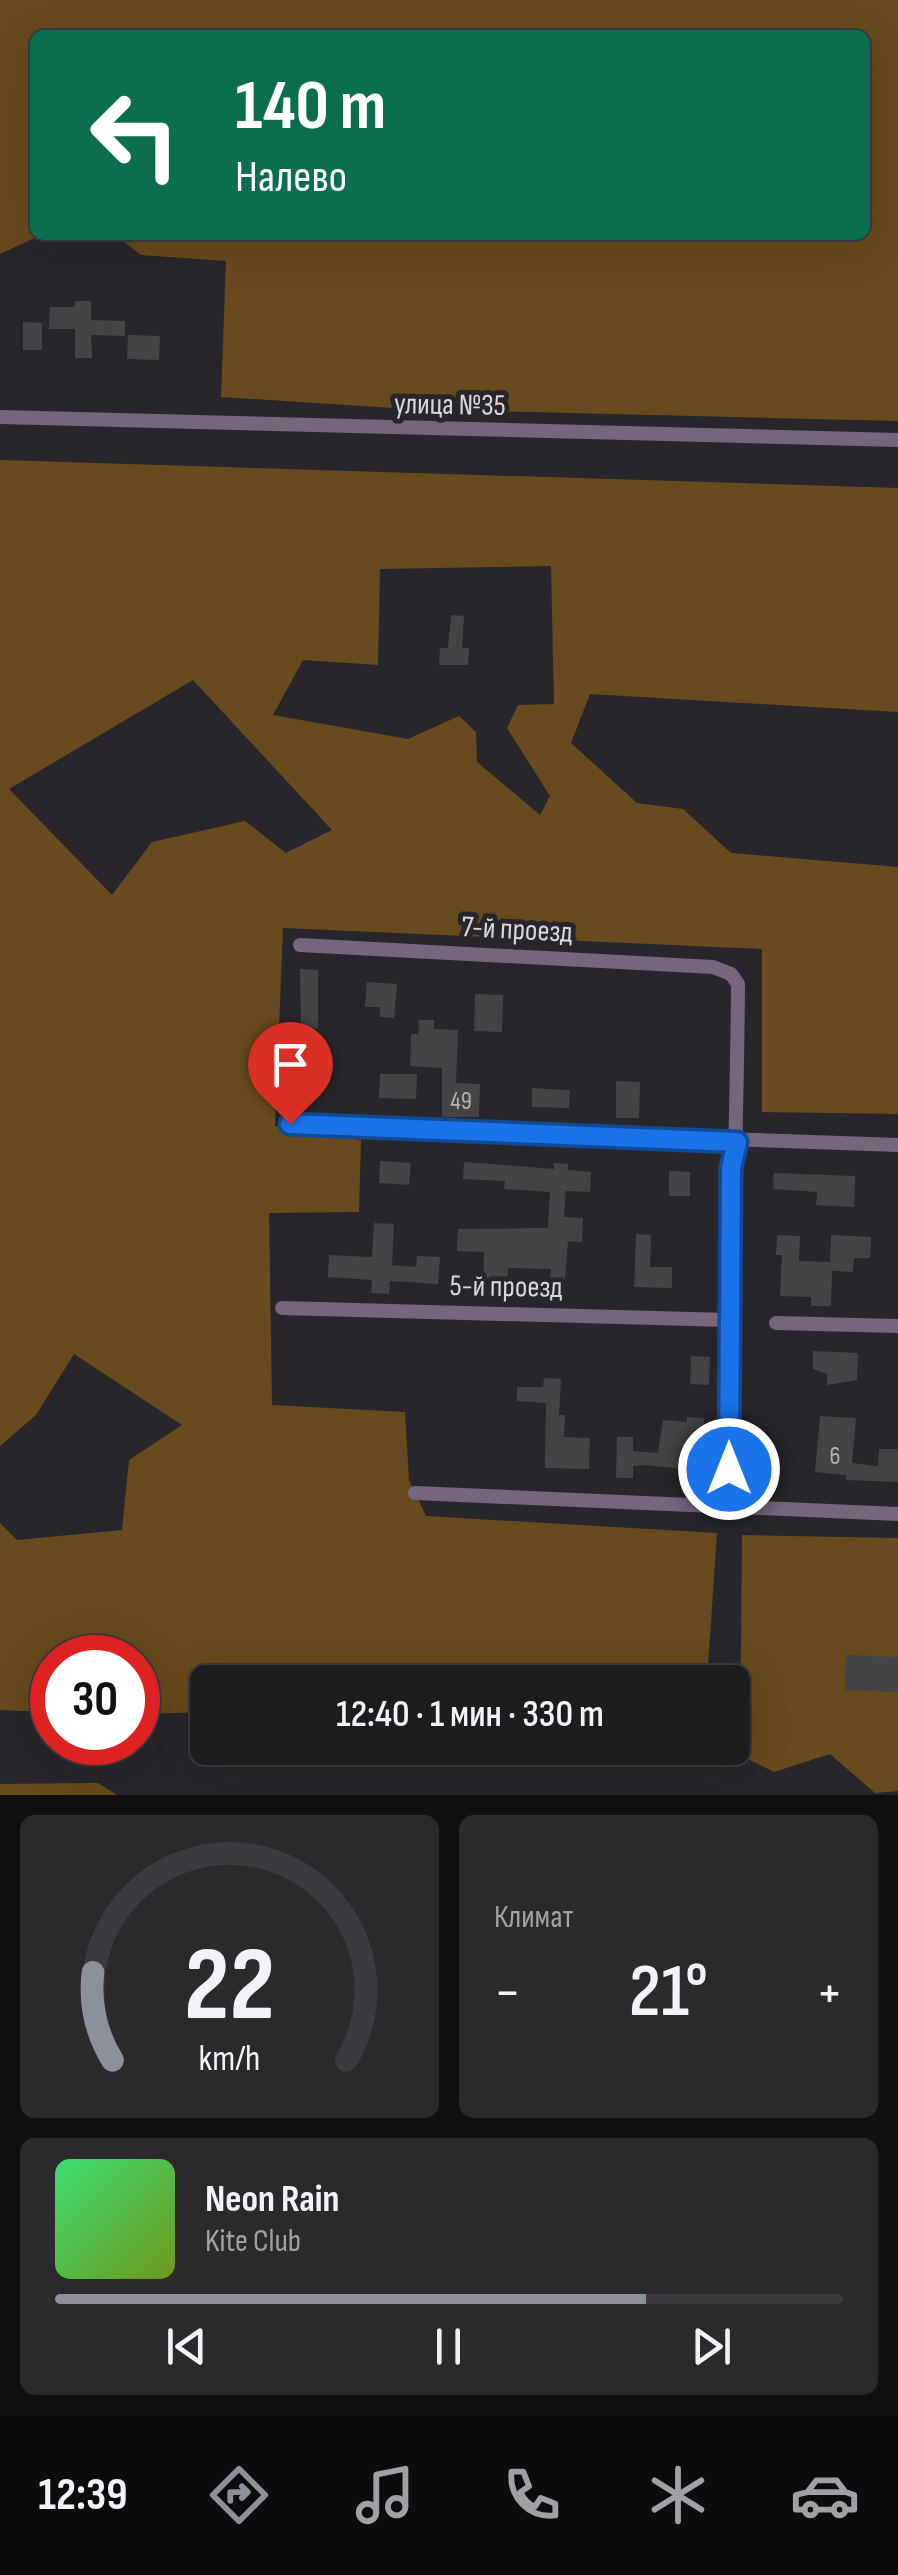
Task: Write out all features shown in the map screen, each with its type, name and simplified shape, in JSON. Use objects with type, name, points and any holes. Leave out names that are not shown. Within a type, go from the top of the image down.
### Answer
[{"type":"street","name":"улица №35","points":[[0,417],[232,427],[898,440]]},
{"type":"street","name":"7-й проезд","points":[[300,946],[713,967],[730,974],[738,984],[737,1142]]},
{"type":"street","points":[[290,1124],[898,1146]]},
{"type":"street","points":[[729,1506],[731,1168],[737,1142]]},
{"type":"street","name":"5-й проезд","points":[[282,1308],[728,1320]]},
{"type":"street","points":[[776,1323],[898,1326]]},
{"type":"street","points":[[415,1493],[898,1514]]},
{"type":"shaded area","points":[[0,0],[898,0],[898,421],[408,409],[221,397],[226,261],[141,255],[122,240],[870,240],[870,30],[30,30],[30,240],[0,254]]},
{"type":"shaded area","points":[[0,460],[898,488],[898,712],[590,694],[571,743],[637,803],[683,809],[731,853],[898,867],[898,1114],[762,1112],[762,949],[283,928],[275,1126],[361,1140],[359,1212],[269,1213],[272,1405],[405,1412],[409,1480],[426,1516],[717,1533],[708,1665],[190,1665],[190,1712],[160,1713],[160,1635],[30,1635],[30,1711],[0,1710],[0,1523],[17,1540],[122,1530],[129,1460],[182,1425],[74,1354],[36,1415],[0,1446]],"holes":[[[551,566],[554,704],[518,705],[507,728],[550,796],[540,815],[477,762],[476,732],[459,716],[408,739],[273,715],[303,660],[378,665],[380,569]],[[193,680],[332,830],[286,853],[245,821],[152,842],[112,895],[9,789]]]},
{"type":"shaded area","points":[[742,1535],[898,1538],[898,1791],[875,1793],[830,1754],[774,1772],[750,1760],[750,1665],[741,1665]]},
{"type":"shaded area","points":[[98,1783],[117,1795],[0,1795],[0,1784]]},
{"type":"building","points":[[75,301],[91,301],[91,320],[125,321],[125,336],[91,335],[92,358],[75,358],[75,329],[49,329],[50,307],[75,307]]},
{"type":"building","points":[[23,322],[42,323],[42,350],[23,350]]},
{"type":"building","points":[[128,335],[160,336],[159,360],[127,359]]},
{"type":"building","points":[[451,615],[464,616],[462,648],[469,648],[468,665],[439,665],[440,648],[448,648]]},
{"type":"building","points":[[300,969],[318,970],[318,1029],[301,1027]]},
{"type":"building","points":[[367,982],[397,984],[394,1018],[380,1017],[380,1007],[365,1007]]},
{"type":"building","points":[[475,994],[503,995],[502,1032],[474,1031]]},
{"type":"building","points":[[419,1020],[434,1020],[434,1029],[458,1030],[456,1083],[480,1084],[479,1117],[442,1117],[442,1068],[410,1066],[411,1034],[418,1034]]},
{"type":"building","points":[[380,1074],[417,1074],[416,1099],[379,1098]]},
{"type":"building","points":[[616,1081],[640,1082],[639,1118],[616,1118]]},
{"type":"building","points":[[532,1088],[570,1090],[569,1108],[532,1107]]},
{"type":"building","points":[[380,1161],[411,1163],[409,1185],[379,1183]]},
{"type":"building","points":[[464,1162],[554,1169],[554,1163],[568,1164],[568,1170],[591,1172],[590,1192],[566,1191],[564,1217],[583,1218],[582,1242],[568,1241],[565,1281],[550,1280],[551,1269],[508,1268],[507,1290],[483,1289],[484,1252],[457,1251],[458,1229],[548,1228],[550,1192],[504,1189],[505,1181],[463,1179]]},
{"type":"building","points":[[669,1171],[690,1172],[690,1196],[669,1196]]},
{"type":"building","points":[[774,1173],[855,1176],[854,1207],[816,1205],[817,1192],[773,1189]]},
{"type":"building","points":[[374,1223],[394,1224],[392,1265],[416,1267],[417,1256],[440,1257],[438,1284],[390,1281],[389,1294],[371,1293],[372,1280],[328,1277],[329,1255],[372,1257]]},
{"type":"building","points":[[636,1234],[651,1235],[650,1267],[672,1267],[672,1288],[634,1287]]},
{"type":"building","points":[[777,1235],[800,1236],[799,1261],[830,1262],[831,1235],[871,1237],[870,1258],[854,1258],[853,1272],[832,1271],[831,1306],[811,1306],[811,1297],[780,1296],[782,1255],[776,1255]]},
{"type":"building","points":[[813,1351],[858,1353],[857,1380],[827,1385],[827,1374],[813,1369]]},
{"type":"building","points":[[691,1356],[710,1357],[709,1385],[690,1384]]},
{"type":"building","points":[[544,1378],[561,1379],[559,1415],[565,1415],[564,1437],[590,1438],[589,1469],[545,1468],[546,1403],[517,1401],[517,1387],[543,1387]]},
{"type":"building","points":[[820,1416],[856,1418],[852,1463],[878,1466],[879,1449],[898,1449],[898,1482],[846,1480],[846,1475],[815,1472]]},
{"type":"building","points":[[687,1417],[704,1418],[703,1471],[633,1466],[633,1478],[616,1478],[617,1437],[633,1437],[633,1451],[658,1453],[663,1420],[687,1422]]},
{"type":"building","points":[[846,1655],[898,1657],[898,1692],[845,1690]]},
{"type":"route","points":[[290,1124],[737,1142],[731,1168],[729,1469]]}]
